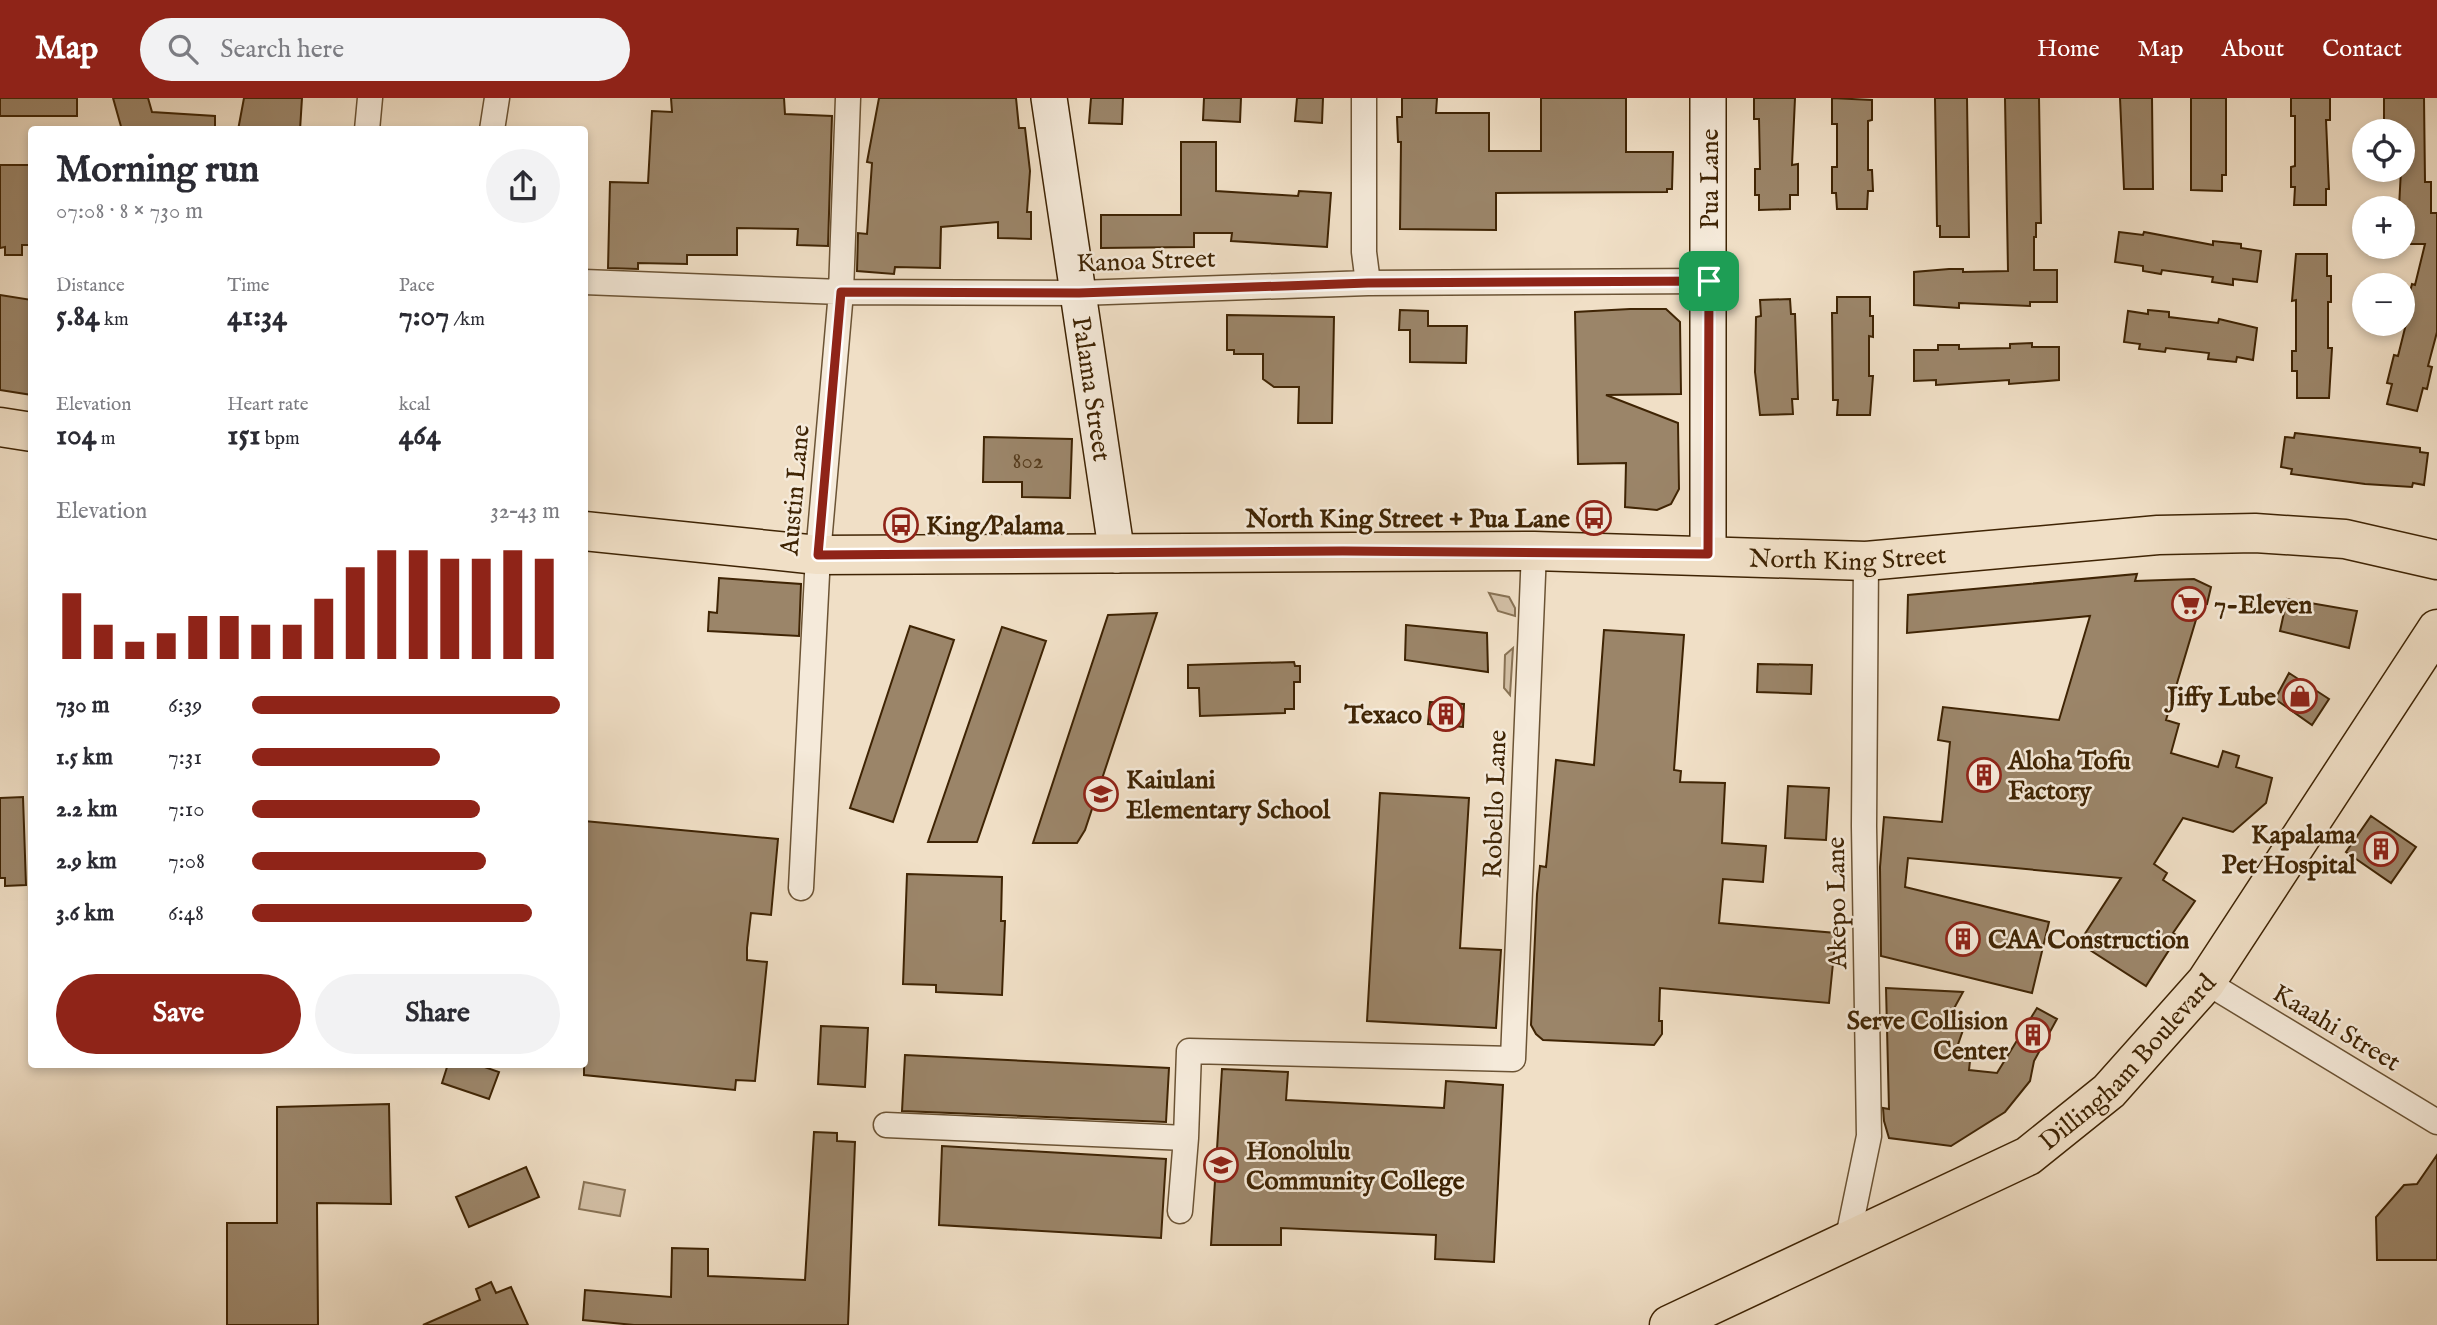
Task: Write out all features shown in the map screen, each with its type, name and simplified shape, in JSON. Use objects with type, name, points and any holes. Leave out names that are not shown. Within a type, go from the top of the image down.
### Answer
[{"type":"main road","points":[[0,427],[28,431]]},
{"type":"main road","name":"North King Street","points":[[588,531],[818,555],[1534,551],[1708,554],[1866,561],[2158,535],[2255,533],[2345,539],[2437,560]]},
{"type":"main road","name":"Dillingham Boulevard","points":[[1669,1325],[2028,1156],[2109,1091],[2206,982],[2437,629]]},
{"type":"street","points":[[367,126],[370,98]]},
{"type":"street","points":[[493,126],[497,98]]},
{"type":"street","name":"Austin Lane","points":[[801,888],[818,555],[841,292],[848,98]]},
{"type":"street","name":"Palama Street","points":[[1049,98],[1116,555]]},
{"type":"street","points":[[1364,98],[1364,252],[1368,283]]},
{"type":"street","name":"Pua Lane","points":[[1708,98],[1708,554]]},
{"type":"street","name":"Kanoa Street","points":[[588,282],[841,292],[1079,293],[1368,283],[1709,281]]},
{"type":"street","name":"Robello Lane","points":[[1186,1138],[1189,1051],[1513,1059],[1534,551]]},
{"type":"street","name":"Akepo Lane","points":[[1847,1242],[1869,1136],[1864,826],[1866,561]]},
{"type":"street","name":"Kaaahi Street","points":[[2206,982],[2434,1114]]},
{"type":"street","points":[[886,1125],[1186,1138],[1180,1210]]},
{"type":"shaded area","points":[[1489,593],[1509,597],[1515,608],[1515,616],[1498,611]]},
{"type":"shaded area","points":[[1513,648],[1510,695],[1504,688],[1505,655]]},
{"type":"shaded area","points":[[584,1182],[625,1190],[620,1216],[579,1209]]},
{"type":"building","points":[[0,98],[77,98],[77,116],[0,116]]},
{"type":"building","points":[[113,98],[148,98],[152,112],[215,116],[215,126],[121,126]]},
{"type":"building","points":[[244,98],[302,98],[300,126],[239,126]]},
{"type":"building","points":[[671,98],[784,98],[785,114],[832,116],[828,246],[797,245],[798,229],[737,228],[737,255],[687,255],[687,264],[638,263],[638,269],[608,268],[610,182],[648,183],[652,111],[672,112]]},
{"type":"building","points":[[879,98],[1016,98],[1019,128],[1025,128],[1030,171],[1027,212],[1031,212],[1031,239],[998,238],[998,222],[941,227],[940,268],[895,267],[894,274],[857,271],[858,233],[867,234],[872,163],[867,162]]},
{"type":"building","points":[[1091,98],[1123,98],[1122,124],[1089,123]]},
{"type":"building","points":[[1204,98],[1241,98],[1240,122],[1203,120]]},
{"type":"building","points":[[1297,98],[1323,98],[1322,123],[1295,121]]},
{"type":"building","points":[[1402,98],[1437,98],[1436,113],[1489,113],[1489,151],[1541,151],[1541,98],[1626,98],[1626,152],[1673,152],[1672,189],[1667,189],[1667,192],[1496,193],[1496,230],[1400,229],[1401,142],[1398,142],[1397,117],[1402,117]]},
{"type":"building","points":[[1754,98],[1795,98],[1792,165],[1798,164],[1798,195],[1790,195],[1790,209],[1759,210],[1759,195],[1755,195],[1755,169],[1760,169],[1759,119],[1754,119]]},
{"type":"building","points":[[1832,98],[1872,100],[1872,120],[1868,121],[1868,170],[1872,170],[1873,191],[1868,191],[1867,209],[1837,209],[1836,193],[1832,193],[1832,167],[1837,167],[1837,124],[1832,124]]},
{"type":"building","points":[[1935,98],[1967,98],[1969,237],[1940,237],[1940,226],[1937,226]]},
{"type":"building","points":[[2005,98],[2039,98],[2041,223],[2036,223],[2034,270],[2057,270],[2057,302],[2030,302],[2030,306],[1959,303],[1959,308],[1914,305],[1914,272],[1949,269],[1963,269],[1963,272],[2008,271]]},
{"type":"building","points":[[2120,98],[2152,98],[2153,189],[2124,189]]},
{"type":"building","points":[[2191,98],[2226,98],[2226,175],[2222,175],[2222,191],[2191,190]]},
{"type":"building","points":[[2291,98],[2330,98],[2330,120],[2326,120],[2329,189],[2326,189],[2326,205],[2294,205],[2295,187],[2291,187],[2291,167],[2295,166],[2295,116],[2291,116]]},
{"type":"building","points":[[2384,98],[2424,98],[2425,182],[2431,182],[2431,213],[2437,213],[2437,332],[2428,366],[2432,367],[2427,389],[2423,388],[2417,411],[2387,404],[2392,384],[2387,383],[2394,355],[2398,356],[2403,336],[2415,336],[2415,285],[2425,244],[2415,244],[2415,196],[2400,196],[2400,182],[2415,182],[2415,119],[2384,119]]},
{"type":"building","points":[[1181,142],[1216,142],[1216,191],[1298,196],[1299,191],[1331,193],[1327,247],[1231,241],[1232,233],[1194,233],[1194,247],[1101,248],[1101,215],[1181,215]]},
{"type":"building","points":[[0,165],[28,165],[28,245],[22,245],[22,255],[5,255],[5,247],[0,248]]},
{"type":"building","points":[[2119,232],[2143,235],[2144,232],[2213,245],[2213,241],[2241,244],[2241,248],[2261,251],[2257,282],[2233,279],[2233,285],[2212,282],[2213,277],[2162,270],[2161,274],[2143,271],[2143,266],[2115,262]]},
{"type":"building","points":[[2296,254],[2327,254],[2327,276],[2331,276],[2328,348],[2332,348],[2329,398],[2297,398],[2297,371],[2292,371],[2292,351],[2296,351],[2296,300],[2292,301]]},
{"type":"building","points":[[0,295],[28,299],[28,394],[0,390]]},
{"type":"building","points":[[1837,297],[1870,297],[1873,337],[1869,336],[1869,376],[1873,376],[1870,415],[1837,415],[1838,400],[1833,400],[1832,313],[1837,313]]},
{"type":"building","points":[[1790,299],[1791,314],[1795,314],[1798,399],[1792,399],[1793,414],[1760,415],[1755,372],[1756,317],[1761,316],[1760,300]]},
{"type":"building","points":[[1666,309],[1680,322],[1681,394],[1606,395],[1678,423],[1679,489],[1671,504],[1657,510],[1625,507],[1626,463],[1578,464],[1575,312]]},
{"type":"building","points":[[1400,310],[1428,311],[1428,326],[1467,326],[1466,363],[1410,362],[1410,330],[1399,330]]},
{"type":"building","points":[[2148,310],[2169,312],[2169,317],[2218,323],[2219,319],[2257,328],[2253,360],[2237,357],[2236,362],[2208,359],[2209,353],[2166,348],[2165,352],[2139,349],[2140,344],[2124,342],[2128,311],[2148,314]]},
{"type":"building","points":[[1227,315],[1334,317],[1332,423],[1298,423],[1299,387],[1274,387],[1263,379],[1263,354],[1234,354],[1234,350],[1227,350]]},
{"type":"building","points":[[2032,343],[2032,347],[2059,347],[2059,380],[1936,385],[1936,380],[1914,381],[1914,350],[1938,350],[1938,345],[1959,345],[1959,349],[2010,348],[2010,344]]},
{"type":"building","points":[[2295,433],[2420,448],[2420,452],[2428,453],[2424,485],[2413,483],[2412,487],[2365,484],[2291,474],[2292,469],[2281,467],[2285,437],[2294,438]]},
{"type":"building","points":[[984,437],[1072,439],[1070,498],[1022,497],[1022,482],[983,482]]},
{"type":"building","points":[[2137,574],[2135,581],[2194,579],[2211,587],[2207,604],[2201,603],[2166,720],[2179,724],[2171,753],[2218,767],[2223,751],[2239,756],[2236,767],[2272,778],[2266,803],[2233,832],[2183,818],[2154,864],[2167,873],[2163,880],[2195,901],[2173,933],[2178,936],[2146,986],[2079,943],[2121,878],[1908,858],[1905,887],[2049,922],[2032,993],[1881,956],[1880,867],[1884,817],[1942,822],[1950,742],[1938,740],[1943,707],[2059,720],[2090,616],[1907,633],[1908,595]]},
{"type":"building","points":[[719,578],[801,584],[799,636],[708,631],[709,612],[717,613]]},
{"type":"building","points":[[2287,599],[2357,611],[2349,648],[2280,631]]},
{"type":"building","points":[[1157,613],[1085,830],[1077,843],[1033,843],[1108,615]]},
{"type":"building","name":"Texaco","points":[[1406,625],[1487,633],[1488,672],[1405,660]]},
{"type":"building","points":[[910,626],[954,640],[893,822],[850,808]]},
{"type":"building","points":[[1002,627],[1046,641],[977,842],[928,842]]},
{"type":"building","points":[[1604,630],[1684,635],[1674,770],[1681,771],[1680,782],[1725,783],[1722,843],[1766,846],[1763,882],[1723,879],[1719,923],[1836,933],[1829,1003],[1660,988],[1659,1021],[1662,1021],[1662,1034],[1654,1045],[1543,1040],[1536,1034],[1531,1025],[1537,894],[1540,866],[1546,867],[1556,760],[1594,765]]},
{"type":"building","points":[[1294,662],[1295,666],[1300,666],[1300,682],[1294,682],[1294,709],[1285,709],[1285,713],[1200,716],[1199,688],[1188,688],[1188,665]]},
{"type":"building","points":[[1758,664],[1812,665],[1811,694],[1757,692]]},
{"type":"building","name":"Jiffy Lube","points":[[2289,673],[2329,699],[2312,725],[2275,699]]},
{"type":"building","name":"Texaco","points":[[1430,702],[1464,704],[1463,727],[1428,724]]},
{"type":"building","points":[[1788,786],[1829,788],[1826,840],[1785,838]]},
{"type":"building","points":[[1380,793],[1469,798],[1460,948],[1501,950],[1496,1028],[1367,1021]]},
{"type":"building","points":[[23,797],[26,885],[5,886],[5,878],[0,878],[0,798]]},
{"type":"building","name":"Kapalama Pet Hospital","points":[[2371,816],[2416,847],[2391,883],[2346,852]]},
{"type":"building","points":[[588,821],[778,839],[771,915],[751,913],[747,948],[747,960],[767,962],[755,1081],[736,1080],[735,1090],[584,1075],[584,1068],[588,1068]]},
{"type":"building","points":[[907,874],[1002,877],[1001,921],[1005,921],[1002,995],[936,992],[936,985],[903,984]]},
{"type":"building","points":[[1886,988],[1963,992],[1946,1023],[1963,1030],[1953,1059],[1970,1061],[1969,1070],[1997,1073],[2037,1008],[2057,1019],[2034,1061],[2030,1081],[2005,1112],[1951,1146],[1889,1138],[1883,1108],[1889,1109]]},
{"type":"building","points":[[821,1026],[868,1028],[865,1087],[818,1084]]},
{"type":"building","points":[[905,1055],[1169,1068],[1166,1122],[902,1111]]},
{"type":"building","points":[[447,1068],[488,1068],[499,1072],[489,1099],[442,1083]]},
{"type":"building","points":[[1222,1069],[1288,1072],[1286,1100],[1444,1108],[1446,1081],[1503,1085],[1494,1262],[1435,1259],[1436,1235],[1281,1228],[1281,1245],[1211,1245]]},
{"type":"building","points":[[389,1104],[391,1204],[317,1203],[318,1325],[227,1325],[227,1223],[277,1223],[277,1107]]},
{"type":"building","points":[[814,1132],[837,1133],[837,1141],[855,1142],[848,1325],[634,1325],[583,1320],[585,1290],[671,1297],[672,1248],[708,1249],[708,1276],[805,1280]]},
{"type":"building","points":[[942,1146],[1166,1159],[1161,1238],[939,1225]]},
{"type":"building","points":[[2437,1155],[2437,1260],[2377,1260],[2376,1217],[2404,1185],[2417,1184]]},
{"type":"building","points":[[526,1167],[539,1197],[469,1227],[456,1197]]},
{"type":"building","points":[[491,1282],[496,1293],[511,1287],[528,1325],[423,1325],[480,1300],[476,1289]]},
{"type":"place","name":"North King Street + Pua Lane","points":[[1594,518]]},
{"type":"place","name":"King/Palama","points":[[901,525]]},
{"type":"place","name":"7-Eleven","points":[[2189,604]]},
{"type":"place","name":"Jiffy Lube","points":[[2300,696]]},
{"type":"place","name":"Texaco","points":[[1446,714]]},
{"type":"place","name":"Aloha Tofu Factory","points":[[1984,775]]},
{"type":"place","name":"Kaiulani Elementary School","points":[[1101,794]]},
{"type":"place","name":"Kapalama Pet Hospital","points":[[2381,849]]},
{"type":"place","name":"CAA Construction","points":[[1963,939]]},
{"type":"place","name":"Serve Collision Center","points":[[2033,1035]]},
{"type":"place","name":"Honolulu Community College","points":[[1221,1165]]},
{"type":"route","points":[[1709,281],[1708,554],[1266,551],[1116,555],[818,555],[841,292],[1079,293],[1368,283],[1709,281]]}]
